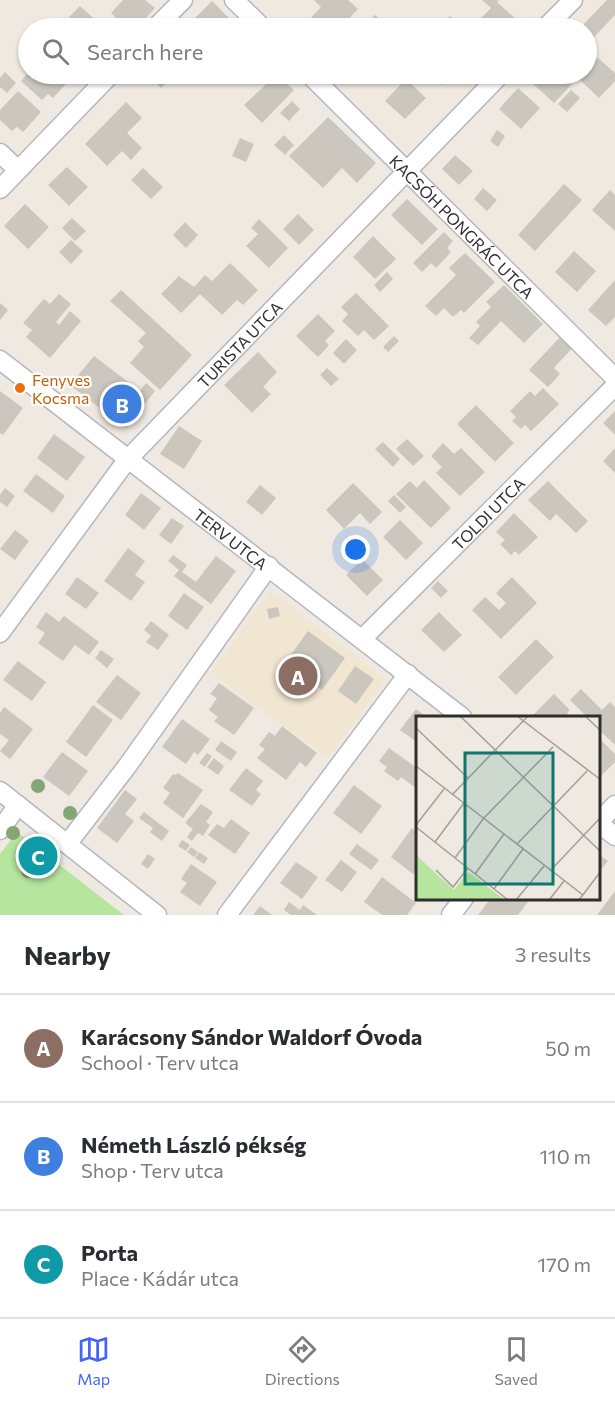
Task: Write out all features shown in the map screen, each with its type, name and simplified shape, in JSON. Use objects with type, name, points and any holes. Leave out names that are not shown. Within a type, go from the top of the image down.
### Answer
[{"type":"street","points":[[165,18],[183,0]]},
{"type":"street","points":[[234,0],[253,18]]},
{"type":"street","points":[[555,18],[573,0]]},
{"type":"street","points":[[0,189],[101,84]]},
{"type":"street","name":"KACSÓH PONGRÁC UTCA","points":[[319,84],[615,378]]},
{"type":"street","name":"TURISTA UTCA","points":[[0,633],[127,460],[491,84]]},
{"type":"street","points":[[0,153],[18,170]]},
{"type":"street","name":"TERV UTCA","points":[[0,360],[461,716]]},
{"type":"street","name":"TOLDI UTCA","points":[[362,639],[615,386]]},
{"type":"street","points":[[68,843],[128,765],[269,566]]},
{"type":"street","points":[[227,915],[408,674]]},
{"type":"street","points":[[0,791],[157,915]]},
{"type":"street","points":[[0,830],[18,805]]},
{"type":"street","points":[[600,821],[615,805]]},
{"type":"street","points":[[600,825],[615,836]]},
{"type":"street","points":[[451,915],[462,900]]},
{"type":"shaded area","points":[[270,591],[385,679],[328,758],[211,673]]},
{"type":"green space","points":[[17,832],[124,915],[0,915],[0,854]]},
{"type":"building","points":[[123,0],[145,0],[155,8],[146,18],[116,18],[111,13]]},
{"type":"building","points":[[314,0],[348,0],[358,9],[349,18],[311,18],[321,7]]},
{"type":"building","points":[[482,0],[499,0],[497,2],[515,18],[481,18],[491,8]]},
{"type":"building","points":[[607,0],[615,0],[615,15],[597,34],[597,18],[590,18]]},
{"type":"building","points":[[212,1],[229,18],[195,18]]},
{"type":"building","points":[[80,6],[93,18],[70,18]]},
{"type":"building","points":[[597,59],[615,73],[615,81],[599,98],[584,84],[597,84]]},
{"type":"building","points":[[5,72],[16,83],[7,93],[0,87],[0,78]]},
{"type":"building","points":[[24,84],[66,84],[53,98],[48,94],[42,100]]},
{"type":"building","points":[[266,84],[288,84],[294,90],[262,123],[244,105]]},
{"type":"building","points":[[401,84],[411,84],[426,98],[405,119],[385,101]]},
{"type":"building","points":[[533,84],[572,84],[554,103]]},
{"type":"building","points":[[518,88],[540,108],[521,129],[499,109]]},
{"type":"building","points":[[571,90],[580,98],[567,112],[558,104]]},
{"type":"building","points":[[18,91],[41,112],[23,132],[17,127],[12,131],[0,120],[0,110]]},
{"type":"building","points":[[292,101],[300,109],[289,121],[280,113]]},
{"type":"building","points":[[126,102],[142,118],[127,133],[142,148],[131,160],[122,151],[107,166],[85,144]]},
{"type":"building","points":[[328,117],[376,163],[357,183],[342,168],[323,188],[289,156]]},
{"type":"building","points":[[497,130],[505,136],[498,147],[490,141]]},
{"type":"building","points":[[284,135],[294,145],[285,155],[274,145]]},
{"type":"building","points":[[240,138],[254,144],[246,162],[232,156]]},
{"type":"building","points":[[455,155],[473,171],[459,185],[442,169]]},
{"type":"building","points":[[67,167],[88,187],[69,206],[48,185]]},
{"type":"building","points":[[143,168],[163,187],[151,199],[131,180]]},
{"type":"building","points":[[564,184],[582,200],[535,251],[518,235]]},
{"type":"building","points":[[483,188],[497,200],[487,211],[474,199]]},
{"type":"building","points":[[610,190],[615,195],[615,231],[592,210]]},
{"type":"building","points":[[407,199],[438,229],[422,245],[391,215]]},
{"type":"building","points":[[25,204],[49,227],[28,249],[4,226]]},
{"type":"building","points":[[298,214],[314,230],[299,245],[283,229]]},
{"type":"building","points":[[72,218],[86,231],[75,241],[62,228]]},
{"type":"building","points":[[259,219],[288,248],[269,268],[246,246],[258,234],[251,228]]},
{"type":"building","points":[[185,222],[198,235],[186,248],[173,235]]},
{"type":"building","points":[[444,232],[453,241],[447,248],[451,252],[436,268],[431,263],[422,272],[413,263]]},
{"type":"building","points":[[373,236],[396,259],[375,279],[353,257]]},
{"type":"building","points":[[71,240],[83,251],[71,264],[59,252]]},
{"type":"building","points":[[574,251],[596,271],[577,292],[555,272]]},
{"type":"building","points":[[465,253],[495,282],[464,313],[461,310],[453,317],[444,308],[436,316],[425,306],[456,275],[449,268]]},
{"type":"building","points":[[230,263],[258,290],[243,305],[237,300],[222,315],[200,294],[181,313],[161,294],[179,276],[194,287],[205,275],[212,281]]},
{"type":"building","points":[[387,272],[393,279],[380,292],[374,285]]},
{"type":"building","points":[[615,280],[615,317],[606,326],[588,310]]},
{"type":"building","points":[[504,285],[543,324],[524,343],[501,321],[478,345],[469,338],[480,326],[476,322],[491,307],[486,302]]},
{"type":"building","points":[[121,290],[192,355],[160,390],[130,363],[144,347],[138,341],[146,333],[110,301]]},
{"type":"building","points":[[356,293],[389,326],[374,340],[364,330],[358,336],[342,321],[348,314],[341,307]]},
{"type":"building","points":[[59,294],[71,304],[56,322],[59,325],[70,311],[81,321],[50,358],[26,337],[32,330],[23,323],[44,299],[50,304]]},
{"type":"building","points":[[0,303],[8,310],[0,320]]},
{"type":"building","points":[[318,314],[335,331],[325,341],[329,345],[318,357],[296,336]]},
{"type":"building","points":[[562,335],[574,346],[554,368],[560,374],[548,387],[529,370]]},
{"type":"building","points":[[394,336],[399,341],[388,352],[383,347]]},
{"type":"building","points":[[346,339],[357,350],[344,364],[333,353]]},
{"type":"building","points":[[258,352],[277,372],[263,387],[271,394],[252,413],[224,385]]},
{"type":"building","points":[[94,356],[140,391],[146,383],[155,391],[126,428],[70,385]]},
{"type":"building","points":[[327,368],[339,379],[331,386],[320,375]]},
{"type":"building","points":[[543,388],[559,404],[531,431],[525,425],[521,429],[512,421],[516,417],[510,411],[530,391],[535,396]]},
{"type":"building","points":[[0,391],[23,408],[3,435],[0,433]]},
{"type":"building","points":[[476,405],[514,443],[495,462],[457,424]]},
{"type":"building","points":[[615,411],[615,435],[603,423]]},
{"type":"building","points":[[179,426],[202,441],[184,469],[160,454]]},
{"type":"building","points":[[54,434],[85,457],[67,481],[37,458]]},
{"type":"building","points":[[407,439],[424,456],[413,466],[396,449]]},
{"type":"building","points":[[383,442],[400,459],[393,467],[375,449]]},
{"type":"building","points":[[443,443],[454,454],[461,448],[485,472],[460,496],[436,473],[442,467],[431,456]]},
{"type":"building","points":[[615,448],[615,473],[603,461]]},
{"type":"building","points":[[36,474],[65,496],[53,513],[23,491]]},
{"type":"building","points":[[424,480],[451,508],[431,528],[396,494],[410,481],[417,488]]},
{"type":"building","points":[[548,481],[588,521],[576,533],[556,514],[550,521],[528,500]]},
{"type":"building","points":[[353,483],[382,512],[370,524],[360,513],[344,529],[326,510]]},
{"type":"building","points":[[260,485],[276,498],[262,515],[246,502]]},
{"type":"building","points":[[5,488],[15,496],[7,507],[0,502],[0,495]]},
{"type":"building","points":[[141,493],[161,508],[144,530],[125,515]]},
{"type":"building","points":[[394,495],[406,507],[400,513],[388,501]]},
{"type":"building","points":[[514,513],[538,537],[519,555],[515,551],[511,555],[500,544],[505,540],[496,532]]},
{"type":"building","points":[[172,518],[184,526],[171,544],[159,535]]},
{"type":"building","points":[[400,520],[423,543],[406,560],[383,537]]},
{"type":"building","points":[[15,530],[29,541],[15,560],[0,549]]},
{"type":"building","points":[[128,548],[145,561],[135,575],[145,582],[131,601],[104,581]]},
{"type":"building","points":[[173,555],[187,565],[182,572],[196,582],[216,556],[236,571],[211,604],[174,576],[179,570],[168,561]]},
{"type":"building","points":[[362,559],[383,580],[367,596],[346,575]]},
{"type":"building","points":[[77,577],[99,593],[86,609],[65,594]]},
{"type":"building","points":[[512,577],[537,603],[501,639],[472,610],[485,597],[499,610],[506,603],[496,593]]},
{"type":"building","points":[[438,581],[448,591],[441,598],[431,588]]},
{"type":"building","points":[[184,593],[204,607],[187,630],[168,616]]},
{"type":"building","points":[[278,607],[280,616],[269,619],[267,609]]},
{"type":"building","points":[[46,612],[59,622],[64,616],[99,642],[89,655],[75,645],[63,661],[38,643],[45,633],[36,627]]},
{"type":"building","points":[[439,612],[462,635],[444,652],[421,630]]},
{"type":"building","points":[[151,621],[169,635],[158,650],[146,642],[151,636],[144,630]]},
{"type":"building","points":[[308,631],[345,658],[322,690],[314,684],[305,694],[300,690],[297,694],[287,688],[296,671],[285,663]]},
{"type":"building","points":[[536,639],[554,657],[516,695],[498,677]]},
{"type":"building","points":[[101,650],[114,659],[107,668],[95,658]]},
{"type":"building","points":[[18,661],[46,682],[32,701],[3,680]]},
{"type":"building","points":[[355,666],[374,679],[356,704],[338,691]]},
{"type":"building","points":[[117,675],[141,693],[121,720],[96,702]]},
{"type":"building","points":[[219,683],[254,708],[234,735],[214,721],[218,717],[209,710],[217,698],[210,694]]},
{"type":"building","points":[[581,689],[602,710],[610,702],[615,707],[615,745],[600,731],[600,716],[586,716],[570,700]]},
{"type":"building","points":[[554,694],[570,710],[567,713],[570,716],[532,716]]},
{"type":"building","points":[[93,705],[113,720],[86,757],[66,742]]},
{"type":"building","points":[[4,707],[33,729],[10,759],[0,751],[9,740],[0,734],[0,713]]},
{"type":"building","points":[[416,709],[426,716],[416,716],[416,741],[400,730]]},
{"type":"building","points":[[182,719],[210,739],[198,755],[194,752],[186,764],[162,747]]},
{"type":"building","points":[[282,726],[317,753],[306,767],[300,762],[286,780],[257,758],[265,749],[259,745],[269,732],[275,736]]},
{"type":"building","points":[[221,741],[237,752],[231,761],[215,750]]},
{"type":"building","points":[[600,741],[615,754],[615,762],[600,777]]},
{"type":"building","points":[[389,748],[416,767],[416,788],[401,777],[398,781],[384,771],[387,767],[379,761]]},
{"type":"building","points":[[62,752],[88,771],[69,796],[43,777]]},
{"type":"building","points":[[207,753],[212,756],[205,767],[199,763]]},
{"type":"building","points":[[214,758],[224,766],[218,775],[207,767]]},
{"type":"building","points":[[246,768],[263,781],[256,790],[261,794],[252,806],[229,790]]},
{"type":"building","points":[[178,773],[203,790],[183,818],[163,803],[170,793],[163,788],[173,774]]},
{"type":"building","points":[[354,785],[382,806],[361,834],[333,813]]},
{"type":"building","points":[[125,790],[137,799],[125,814],[134,821],[117,843],[97,828]]},
{"type":"building","points":[[201,804],[213,812],[206,822],[210,825],[203,836],[198,833],[192,841],[187,837],[193,829],[185,823]]},
{"type":"building","points":[[144,812],[169,831],[162,841],[150,832],[153,828],[139,818]]},
{"type":"building","points":[[231,819],[250,833],[235,854],[208,835],[217,824],[224,828]]},
{"type":"building","points":[[412,828],[416,831],[416,870],[413,874],[391,857]]},
{"type":"building","points":[[182,840],[190,845],[186,851],[178,846]]},
{"type":"building","points":[[357,844],[379,860],[371,870],[349,854]]},
{"type":"building","points":[[191,847],[198,852],[194,857],[187,852]]},
{"type":"building","points":[[36,849],[46,857],[41,864],[30,856]]},
{"type":"building","points":[[199,852],[208,858],[204,864],[195,858]]},
{"type":"building","points":[[148,854],[155,859],[148,869],[141,864]]},
{"type":"building","points":[[600,855],[608,861],[600,871]]},
{"type":"building","points":[[341,860],[357,872],[342,892],[325,880]]},
{"type":"building","points":[[296,862],[318,877],[302,899],[280,883]]},
{"type":"building","points":[[191,864],[217,882],[200,906],[180,892],[187,883],[181,879]]},
{"type":"building","points":[[382,877],[416,903],[407,915],[382,915],[364,902]]},
{"type":"building","points":[[615,891],[615,915],[597,915]]},
{"type":"building","points":[[489,900],[529,900],[518,915],[478,915]]},
{"type":"building","points":[[289,902],[300,910],[303,905],[317,915],[291,915],[284,910]]},
{"type":"building","points":[[260,906],[272,915],[253,915]]},
{"type":"place","name":"Fenyves Kocsma","points":[[20,388]]},
{"type":"place","name":"Németh László pékség","points":[[122,404]]},
{"type":"place","name":"Karácsony Sándor Waldorf Óvoda","points":[[298,676]]},
{"type":"place","name":"Porta","points":[[38,856]]}]
